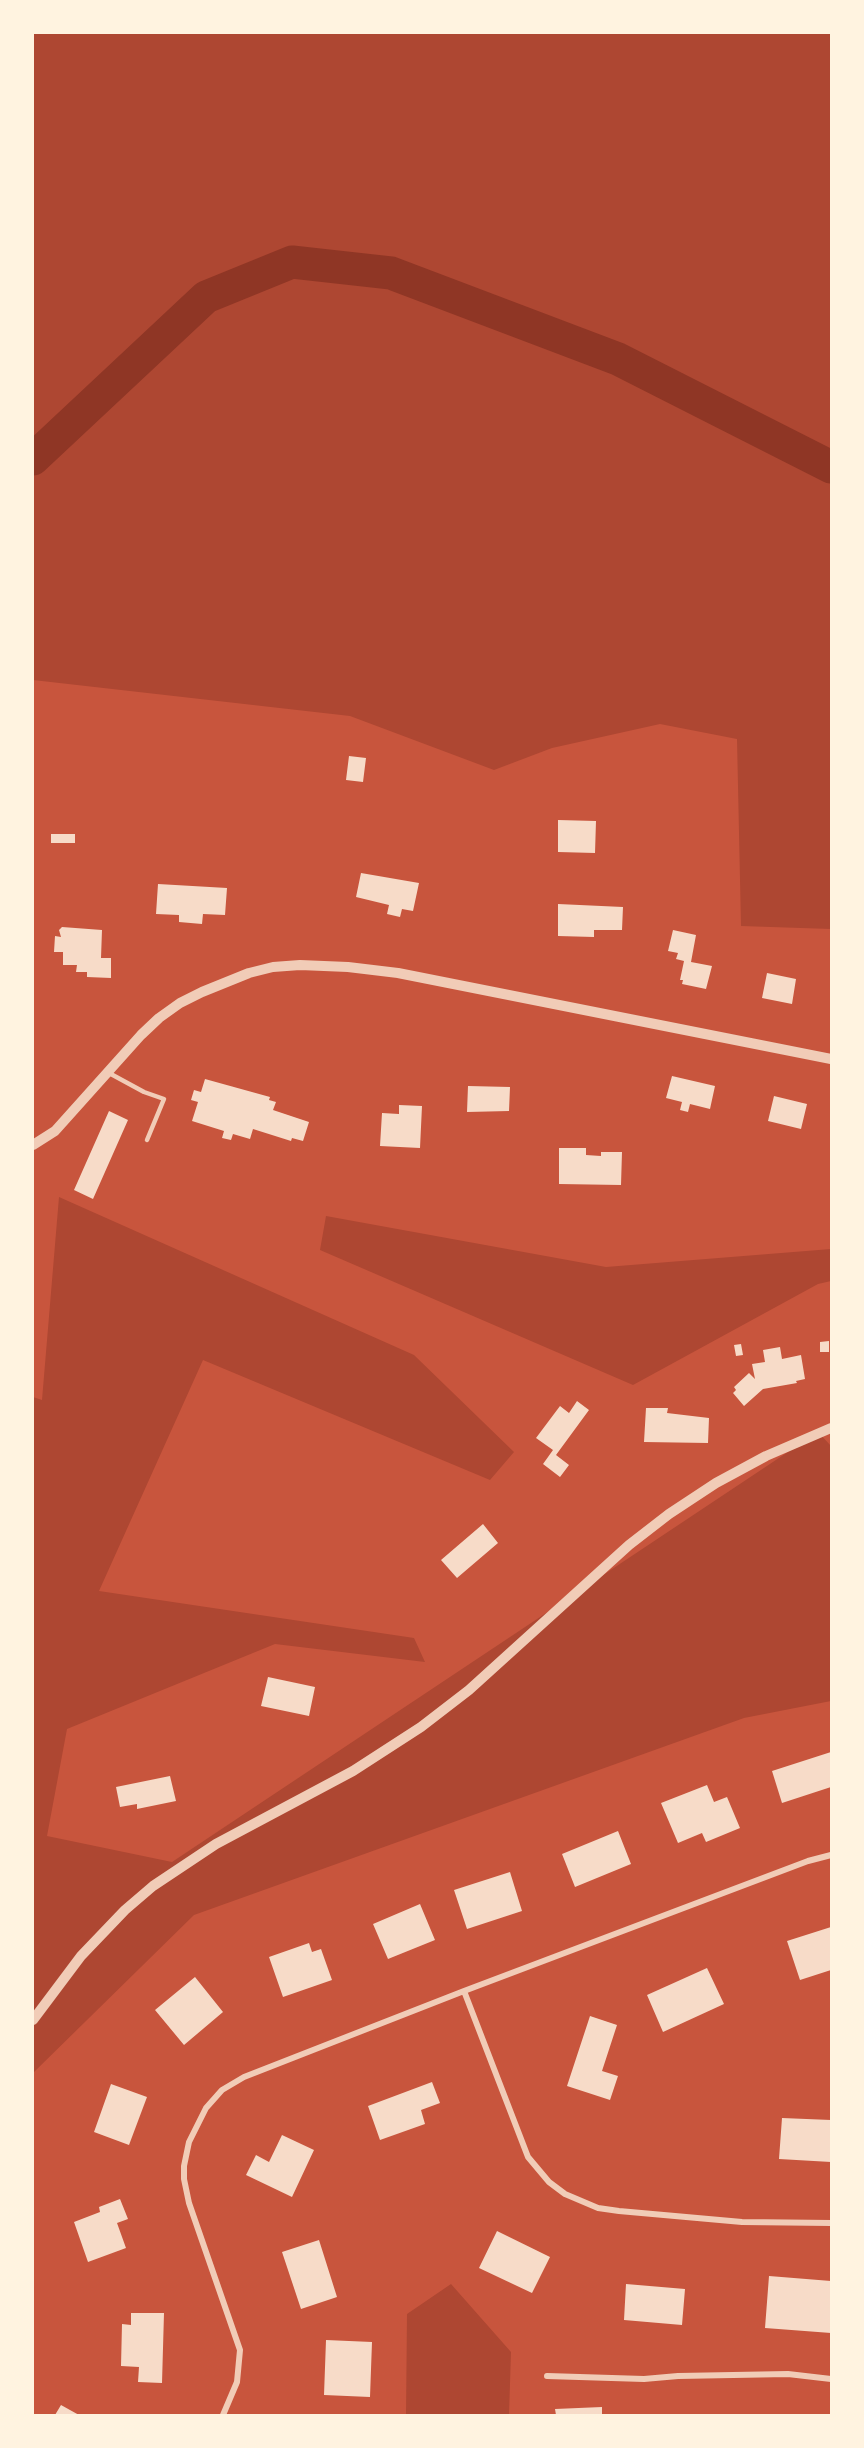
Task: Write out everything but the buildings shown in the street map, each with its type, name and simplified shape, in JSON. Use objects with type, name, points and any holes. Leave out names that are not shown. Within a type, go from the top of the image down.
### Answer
[{"type":"street","points":[[33,1145],[55,1131],[141,1035],[180,1003],[249,973],[273,967],[300,965],[348,967],[398,973],[831,1059]]},
{"type":"street","points":[[33,2020],[81,1956],[124,1910],[153,1886],[216,1844],[353,1771],[422,1727],[469,1690],[629,1545],[669,1514],[716,1483],[766,1456],[831,1428]]},
{"type":"street","points":[[223,2415],[237,2382],[240,2350],[189,2204],[184,2179],[189,2142],[206,2108],[222,2090],[244,2077],[464,1991],[808,1861],[831,1855]]},
{"type":"street","points":[[464,1991],[528,2157],[549,2182],[566,2194],[598,2208],[619,2211],[742,2222],[831,2223]]},
{"type":"street","points":[[547,2376],[644,2379],[788,2374],[831,2379]]},
{"type":"lane","points":[[109,1073],[144,1092],[164,1099],[147,1140]]},
{"type":"shaded area","points":[[33,33],[831,33],[831,929],[741,926],[737,739],[660,724],[552,748],[494,770],[350,716],[33,680]]},
{"type":"shaded area","points":[[59,1197],[414,1355],[514,1452],[490,1480],[203,1360],[99,1591],[414,1638],[425,1662],[275,1644],[67,1729],[47,1836],[172,1862],[818,1432],[831,1446],[831,1701],[744,1718],[194,1915],[33,2073],[33,1397],[42,1400]]},
{"type":"shaded area","points":[[326,1216],[606,1267],[831,1249],[831,1281],[818,1284],[633,1385],[320,1250]]},
{"type":"shaded area","points":[[451,2284],[511,2352],[509,2415],[406,2415],[407,2314]]},
{"type":"waterway","points":[[33,459],[206,297],[292,262],[391,273],[618,359],[831,467]]}]
